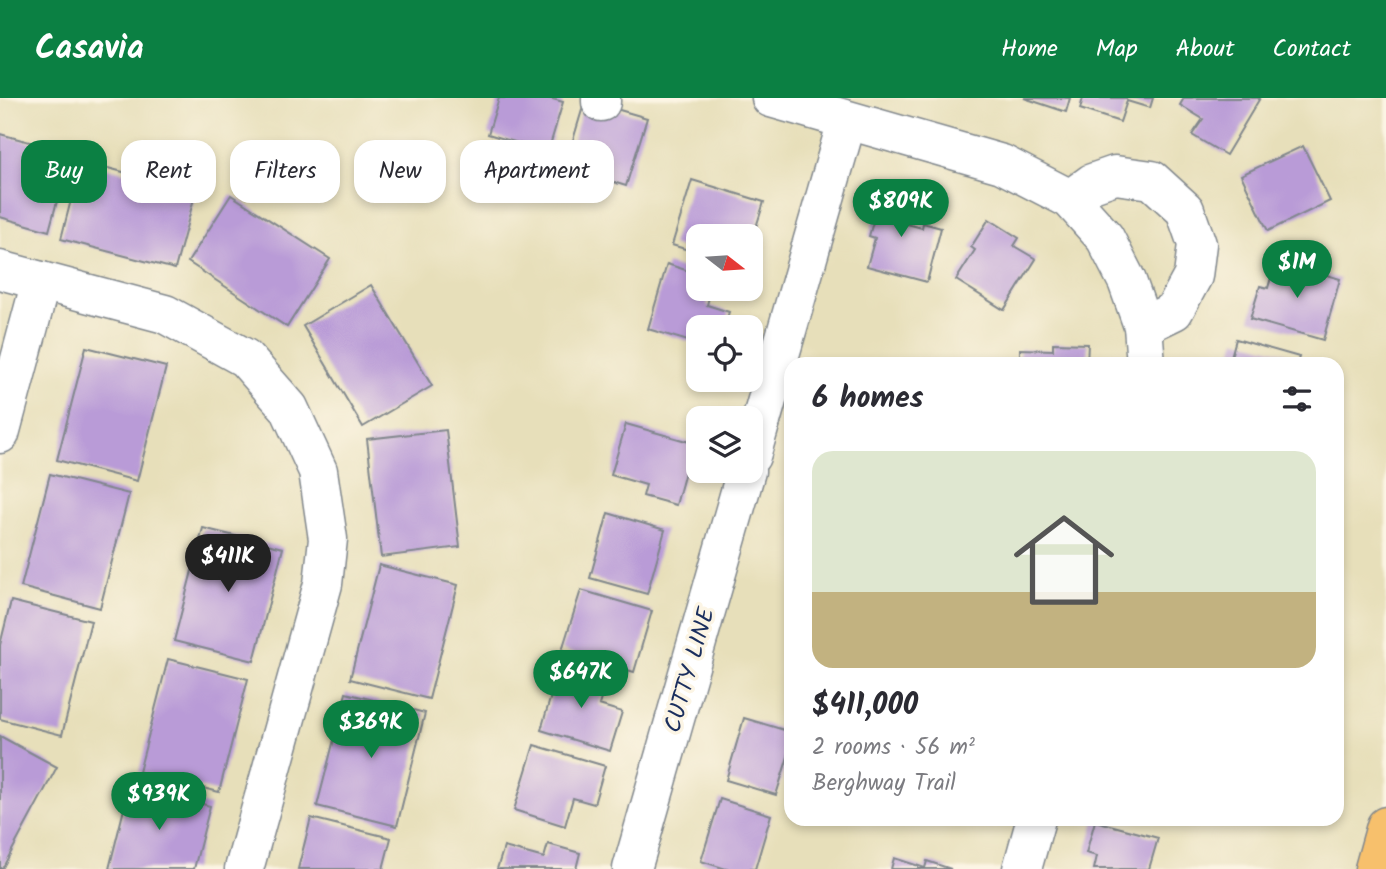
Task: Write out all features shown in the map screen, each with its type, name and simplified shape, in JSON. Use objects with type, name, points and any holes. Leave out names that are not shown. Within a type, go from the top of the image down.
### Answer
[{"type":"street","points":[[771,98],[1002,164],[1070,200],[1105,238],[1126,281],[1143,326],[1145,357]]},
{"type":"street","points":[[763,414],[847,121]]},
{"type":"street","points":[[1070,200],[1092,183],[1115,175],[1152,180],[1185,210],[1197,244],[1193,276],[1174,312],[1143,326]]},
{"type":"street","points":[[0,270],[165,314],[244,358],[289,408],[318,471],[328,540],[323,584],[244,869]]},
{"type":"street","points":[[0,434],[41,281]]},
{"type":"street","name":"CUTTY LINE","points":[[632,869],[743,483]]},
{"type":"street","points":[[1022,869],[1034,826]]},
{"type":"building","points":[[499,98],[549,98],[563,102],[552,140],[508,140],[488,134]]},
{"type":"building","points":[[1024,98],[1070,98],[1066,112]]},
{"type":"building","points":[[1083,98],[1153,98],[1150,108],[1127,101],[1120,122],[1080,109]]},
{"type":"building","points":[[1184,98],[1260,98],[1226,155],[1192,135],[1203,119],[1180,105]]},
{"type":"building","points":[[585,100],[647,118],[626,186],[614,182],[614,140],[573,140]]},
{"type":"building","points":[[0,134],[22,140],[21,203],[57,203],[49,231],[0,217]]},
{"type":"building","points":[[1303,146],[1330,201],[1268,231],[1241,175]]},
{"type":"building","points":[[107,168],[121,171],[121,203],[193,203],[175,269],[61,239],[70,203],[107,203]]},
{"type":"building","points":[[692,180],[764,202],[757,224],[686,224],[686,249],[672,245]]},
{"type":"building","points":[[883,187],[915,197],[907,224],[922,228],[923,223],[941,228],[927,282],[867,266],[875,238],[869,236]]},
{"type":"building","points":[[230,197],[230,203],[243,203],[330,259],[287,327],[188,262]]},
{"type":"building","points":[[989,219],[1019,238],[1014,246],[1036,259],[1004,310],[956,280],[975,250],[971,247]]},
{"type":"building","points":[[1276,260],[1340,279],[1323,340],[1250,319],[1260,286],[1268,288]]},
{"type":"building","points":[[667,264],[686,270],[686,301],[708,301],[707,305],[729,312],[728,315],[686,315],[686,340],[648,329]]},
{"type":"building","points":[[371,285],[432,386],[363,427],[303,326]]},
{"type":"building","points":[[1236,339],[1299,357],[1231,357]]},
{"type":"building","points":[[1053,343],[1088,344],[1087,357],[1020,357],[1020,349],[1053,350]]},
{"type":"building","points":[[86,347],[166,367],[137,481],[57,460]]},
{"type":"building","points":[[626,424],[686,441],[686,469],[676,505],[643,496],[646,485],[611,475]]},
{"type":"building","points":[[446,430],[460,547],[381,557],[367,439]]},
{"type":"building","points":[[50,474],[129,494],[100,608],[21,587]]},
{"type":"building","points":[[608,513],[665,530],[647,594],[590,578]]},
{"type":"building","points":[[203,528],[283,548],[254,661],[174,641]]},
{"type":"building","points":[[379,565],[458,585],[429,699],[350,679]]},
{"type":"building","points":[[581,590],[652,611],[634,672],[562,650]]},
{"type":"building","points":[[11,601],[91,621],[62,735],[0,719],[0,645]]},
{"type":"building","points":[[168,659],[248,679],[219,792],[139,772]]},
{"type":"building","points":[[560,665],[607,680],[599,705],[622,712],[610,751],[541,730]]},
{"type":"building","points":[[346,693],[425,713],[397,826],[317,806]]},
{"type":"building","points":[[744,718],[784,730],[784,769],[776,795],[726,780]]},
{"type":"building","points":[[0,736],[57,767],[2,869],[0,869]]},
{"type":"building","points":[[534,745],[605,766],[594,804],[573,798],[565,826],[514,810]]},
{"type":"building","points":[[130,785],[210,806],[194,869],[109,869]]},
{"type":"building","points":[[720,799],[771,815],[755,869],[726,869],[701,861]]},
{"type":"building","points":[[311,818],[391,838],[383,869],[298,869]]},
{"type":"building","points":[[1094,826],[1114,826],[1158,838],[1149,869],[1094,869],[1097,856],[1086,853]]},
{"type":"building","points":[[548,844],[580,853],[576,869],[497,869],[504,847],[544,858]]},
{"type":"building","points":[[894,858],[925,868],[927,861],[951,869],[891,869]]}]
